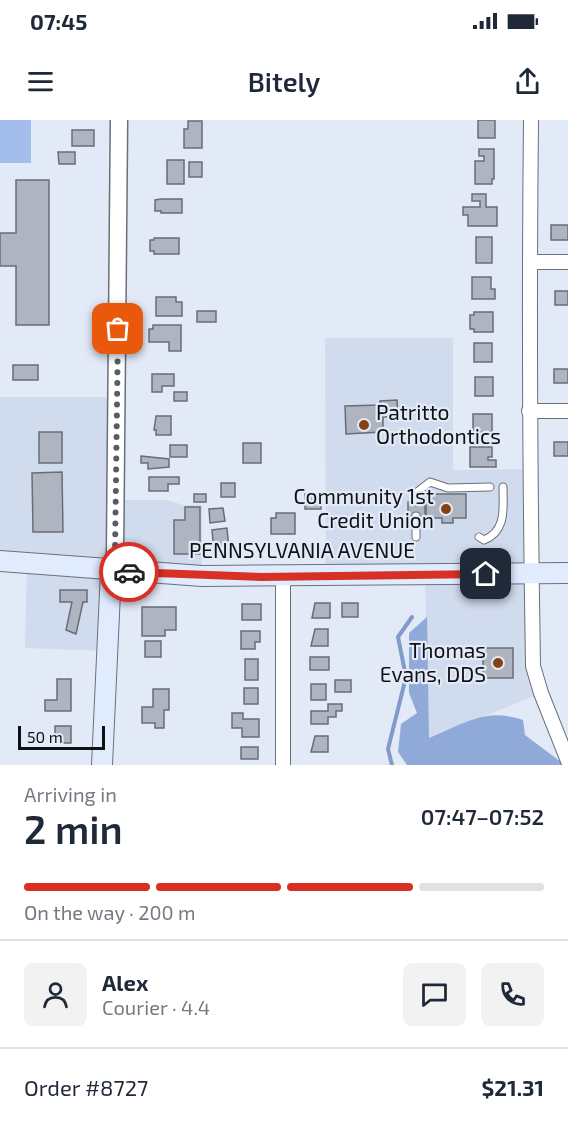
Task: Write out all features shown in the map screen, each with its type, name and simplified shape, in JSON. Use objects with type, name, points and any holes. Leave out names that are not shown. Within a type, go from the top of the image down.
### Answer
[{"type":"main road","name":"PENNSYLVANIA AVENUE","points":[[0,561],[111,572],[283,577],[568,573]]},
{"type":"main road","points":[[102,765],[111,572]]},
{"type":"street","points":[[111,572],[115,553],[119,120]]},
{"type":"street","points":[[531,120],[529,411],[532,469],[533,666],[541,693],[568,761]]},
{"type":"street","points":[[530,262],[568,262]]},
{"type":"street","points":[[529,411],[568,411]]},
{"type":"street","points":[[283,577],[283,765]]},
{"type":"lane","points":[[417,502],[417,492],[430,482],[448,488],[490,487]]},
{"type":"lane","points":[[479,537],[484,540],[492,537],[503,521],[503,487]]},
{"type":"lane","points":[[416,516],[416,537]]},
{"type":"shaded area","points":[[0,120],[31,120],[31,163],[0,163]]},
{"type":"shaded area","points":[[325,338],[453,338],[453,470],[532,469],[541,693],[429,739],[425,575],[326,576]]},
{"type":"shaded area","points":[[0,397],[117,397],[116,500],[167,500],[183,505],[202,505],[202,576],[111,572],[107,651],[25,648],[27,562],[0,561]]},
{"type":"shaded area","points":[[427,617],[429,738],[486,716],[510,716],[523,720],[525,735],[565,765],[407,765],[398,752],[401,724],[417,713],[409,693],[409,633]]},
{"type":"building","points":[[478,120],[495,120],[495,138],[478,138]]},
{"type":"building","points":[[188,121],[202,121],[202,148],[184,148],[184,129],[188,129]]},
{"type":"building","points":[[72,130],[94,130],[94,146],[72,146]]},
{"type":"building","points":[[479,149],[494,149],[492,184],[475,184],[475,161],[484,161],[484,156],[479,156]]},
{"type":"building","points":[[58,152],[75,152],[75,164],[59,164]]},
{"type":"building","points":[[167,160],[184,160],[184,184],[167,184]]},
{"type":"building","points":[[189,162],[202,162],[202,177],[189,177]]},
{"type":"building","points":[[16,180],[49,180],[49,325],[16,325],[16,266],[0,266],[0,233],[16,233]]},
{"type":"building","points":[[472,194],[486,194],[486,207],[497,207],[497,226],[468,226],[468,215],[463,215],[463,207],[480,207],[480,201],[472,201]]},
{"type":"building","points":[[182,199],[182,213],[155,211],[155,200]]},
{"type":"building","points":[[551,225],[568,225],[568,240],[551,240]]},
{"type":"building","points":[[476,237],[492,237],[492,263],[476,263]]},
{"type":"building","points":[[179,238],[179,254],[154,254],[154,251],[150,251],[150,240]]},
{"type":"building","points":[[472,277],[491,277],[491,289],[495,289],[495,299],[472,299]]},
{"type":"building","points":[[555,291],[568,291],[568,305],[555,305]]},
{"type":"building","points":[[156,297],[176,297],[176,302],[182,302],[182,316],[156,316]]},
{"type":"building","points":[[197,311],[216,311],[216,322],[197,322]]},
{"type":"building","points":[[474,312],[493,312],[493,332],[474,332],[474,329],[470,329],[470,315],[474,315]]},
{"type":"building","points":[[153,325],[181,325],[181,351],[169,351],[169,342],[149,342],[149,329],[153,329]]},
{"type":"building","points":[[474,343],[492,343],[492,362],[474,362]]},
{"type":"building","points":[[13,365],[38,365],[38,380],[13,380]]},
{"type":"building","points":[[554,369],[568,369],[568,383],[554,383]]},
{"type":"building","points":[[152,374],[174,374],[174,386],[162,386],[162,392],[152,392]]},
{"type":"building","points":[[475,377],[493,377],[493,396],[475,396]]},
{"type":"building","points":[[174,392],[187,392],[187,401],[174,401]]},
{"type":"building","name":"Patritto Orthodontics","points":[[397,400],[398,416],[383,417],[383,432],[346,434],[345,406],[380,405],[380,401]]},
{"type":"building","points":[[473,414],[492,414],[492,432],[473,432]]},
{"type":"building","points":[[156,416],[171,416],[171,435],[156,435],[156,430],[154,430]]},
{"type":"building","points":[[39,432],[62,432],[62,463],[39,463]]},
{"type":"building","points":[[554,442],[568,442],[568,456],[554,456]]},
{"type":"building","points":[[243,443],[261,443],[261,463],[243,463]]},
{"type":"building","points":[[170,445],[187,445],[187,457],[170,457]]},
{"type":"building","points":[[470,447],[492,447],[492,457],[488,457],[488,460],[496,460],[496,467],[470,467]]},
{"type":"building","points":[[141,456],[169,459],[169,467],[148,469],[148,463],[141,463]]},
{"type":"building","points":[[62,472],[63,532],[33,532],[32,473]]},
{"type":"building","points":[[149,477],[179,477],[179,484],[168,484],[168,491],[149,491]]},
{"type":"building","points":[[221,483],[235,483],[235,497],[221,497]]},
{"type":"building","points":[[194,494],[206,494],[206,502],[194,502]]},
{"type":"building","points":[[305,494],[321,494],[321,509],[305,509]]},
{"type":"building","name":"Community 1st Credit Union","points":[[426,494],[466,494],[466,518],[453,518],[453,523],[442,523],[442,518],[426,518]]},
{"type":"building","points":[[408,502],[425,502],[425,516],[408,516]]},
{"type":"building","points":[[185,507],[200,507],[200,554],[174,554],[174,520],[185,520]]},
{"type":"building","points":[[223,508],[225,521],[210,523],[209,509]]},
{"type":"building","points":[[276,513],[295,513],[295,534],[271,534],[271,518],[276,518]]},
{"type":"building","points":[[227,528],[229,550],[214,552],[212,530]]},
{"type":"building","points":[[60,590],[87,590],[87,602],[83,602],[76,634],[66,630],[72,602],[60,602]]},
{"type":"building","points":[[315,603],[330,603],[330,618],[312,618]]},
{"type":"building","points":[[342,603],[358,603],[358,617],[342,617]]},
{"type":"building","points":[[242,604],[261,604],[261,620],[242,620]]},
{"type":"building","points":[[142,607],[176,607],[176,630],[165,630],[165,636],[142,636]]},
{"type":"building","points":[[315,629],[328,629],[328,646],[311,646]]},
{"type":"building","points":[[241,631],[260,631],[260,642],[255,642],[255,649],[241,649]]},
{"type":"building","points":[[145,641],[161,641],[161,657],[145,657]]},
{"type":"building","name":"Thomas Evans, DDS","points":[[483,648],[513,648],[513,678],[483,678]]},
{"type":"building","points":[[310,657],[329,657],[329,670],[310,670]]},
{"type":"building","points":[[245,659],[258,659],[258,680],[245,680]]},
{"type":"building","points":[[57,679],[71,679],[71,711],[45,711],[45,700],[57,700]]},
{"type":"building","points":[[335,680],[351,680],[351,692],[335,692]]},
{"type":"building","points":[[311,684],[326,684],[326,700],[311,700]]},
{"type":"building","points":[[244,688],[258,688],[258,704],[244,704]]},
{"type":"building","points":[[153,689],[169,689],[169,710],[164,710],[164,728],[155,728],[155,723],[142,723],[142,707],[153,707]]},
{"type":"building","points":[[328,704],[342,704],[342,711],[336,711],[336,717],[328,717],[328,724],[311,724],[311,711],[328,711]]},
{"type":"building","points":[[232,713],[243,713],[243,719],[259,719],[259,737],[242,737],[242,728],[232,728]]},
{"type":"building","points":[[55,726],[71,726],[71,743],[55,743]]},
{"type":"building","points":[[315,736],[328,736],[328,752],[311,752]]},
{"type":"building","points":[[241,747],[258,747],[258,759],[241,759]]},
{"type":"waterway","points":[[392,765],[388,749],[406,677],[398,637],[412,617]]},
{"type":"way so far","points":[[118,329],[115,553],[111,572],[129,572]]},
{"type":"place","name":"Patritto Orthodontics","points":[[364,425]]},
{"type":"place","name":"Community 1st Credit Union","points":[[446,509]]},
{"type":"place","name":"Thomas Evans, DDS","points":[[498,663]]},
{"type":"route","points":[[129,572],[262,577],[486,574]]}]
